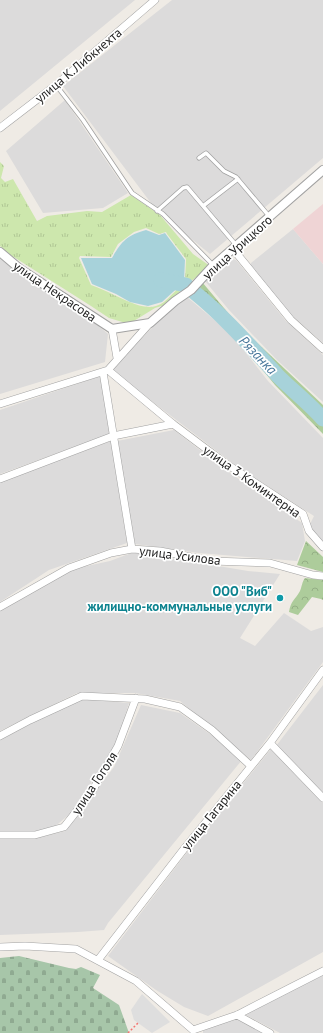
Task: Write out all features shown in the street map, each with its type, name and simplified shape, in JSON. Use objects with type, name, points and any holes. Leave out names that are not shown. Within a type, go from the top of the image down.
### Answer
[{"type":"street","name":"улица К.Либкнехта","points":[[0,128],[56,85],[156,0]]},
{"type":"street","name":"улица Урицкого","points":[[150,323],[174,301],[191,290],[213,266],[323,170]]},
{"type":"street","points":[[235,247],[291,320],[323,349]]},
{"type":"street","name":"улица Некрасова","points":[[0,252],[20,269],[112,329]]},
{"type":"street","points":[[117,358],[112,329],[150,323]]},
{"type":"street","points":[[0,404],[105,371],[150,323]]},
{"type":"street","points":[[105,371],[113,436],[132,549]]},
{"type":"street","name":"улица 3 Коминтерна","points":[[105,371],[225,463],[303,514],[309,530],[323,547]]},
{"type":"street","points":[[0,479],[113,436],[173,424]]},
{"type":"street","name":"улица Усилова","points":[[0,607],[69,568],[111,553],[132,549],[160,551],[212,561],[270,563],[313,575],[323,576]]},
{"type":"street","name":"улица Гагарина","points":[[98,960],[184,849],[270,744],[323,670]]},
{"type":"street","points":[[0,736],[30,720],[82,696],[145,699],[180,707],[212,730],[251,766]]},
{"type":"street","name":"улица Гоголя","points":[[0,835],[35,835],[64,828],[91,793],[118,746],[136,698]]},
{"type":"street","points":[[270,744],[323,798]]},
{"type":"street","points":[[0,947],[25,946],[76,949],[136,981],[194,1031],[237,1015],[323,971]]},
{"type":"street","points":[[237,1015],[270,1033]]},
{"type":"lane","points":[[56,85],[83,120],[132,193],[163,214],[213,266]]},
{"type":"lane","points":[[198,158],[206,152],[224,171],[238,179],[269,217]]},
{"type":"lane","points":[[203,206],[238,179]]},
{"type":"lane","points":[[157,211],[184,187],[187,187],[235,247]]},
{"type":"path","points":[[128,1033],[138,1023]]},
{"type":"shaded area","points":[[0,0],[135,0],[0,111]]},
{"type":"shaded area","points":[[172,0],[323,0],[323,158],[210,254],[157,211],[63,86]]},
{"type":"shaded area","points":[[65,100],[128,193],[103,208],[43,213],[6,151]]},
{"type":"shaded area","points":[[323,204],[323,264],[293,229]]},
{"type":"shaded area","points":[[293,229],[323,264],[323,343],[289,313],[251,267],[251,263]]},
{"type":"shaded area","points":[[0,256],[87,316],[108,334],[105,362],[0,394]]},
{"type":"shaded area","points":[[231,259],[236,260],[285,320],[323,355],[323,402],[277,360],[229,310],[205,281]]},
{"type":"shaded area","points":[[187,297],[230,333],[268,381],[323,438],[323,544],[309,526],[314,516],[235,465],[111,370],[169,310]]},
{"type":"shaded area","points":[[100,376],[110,434],[0,474],[0,410]]},
{"type":"shaded area","points":[[174,430],[223,468],[302,523],[305,541],[297,561],[199,553],[135,544],[117,441]]},
{"type":"shaded area","points":[[111,441],[127,543],[49,570],[0,602],[0,482]]},
{"type":"shaded area","points":[[134,552],[248,571],[280,574],[240,638],[255,646],[284,613],[311,631],[323,627],[323,662],[251,760],[180,701],[135,693],[77,693],[0,731],[0,610],[68,570],[110,561]]},
{"type":"shaded area","points":[[323,685],[323,793],[276,746]]},
{"type":"shaded area","points":[[84,699],[129,703],[116,745],[72,812],[52,829],[44,831],[0,832],[0,740],[62,707]]},
{"type":"shaded area","points":[[141,705],[180,713],[217,739],[242,760],[108,923],[104,930],[0,935],[0,838],[41,837],[65,831],[114,767]]},
{"type":"shaded area","points":[[271,749],[323,803],[323,952],[208,1016],[184,1007],[156,990],[108,956],[185,855]]},
{"type":"shaded area","points":[[323,973],[323,1033],[280,1033],[246,1015],[293,986]]},
{"type":"shaded area","points":[[142,994],[170,1022],[152,1033],[134,1020],[131,1010]]},
{"type":"shaded area","points":[[237,1019],[263,1033],[203,1033],[203,1031],[213,1026]]},
{"type":"green space","points":[[0,162],[4,166],[1,178],[5,182],[13,179],[37,221],[47,216],[87,211],[102,212],[131,195],[160,215],[193,254],[210,266],[189,283],[185,281],[186,259],[166,232],[159,234],[146,228],[134,232],[118,244],[111,257],[80,256],[79,258],[91,285],[132,303],[145,307],[152,307],[164,302],[184,283],[186,285],[168,304],[155,308],[129,324],[109,318],[9,254],[0,246]]},
{"type":"green space","points":[[202,282],[247,333],[323,405],[323,434],[275,385],[228,328],[190,297]]},
{"type":"green space","points":[[306,541],[323,557],[323,572],[297,565]]},
{"type":"green space","points":[[305,578],[323,580],[323,600],[312,597],[298,615],[289,612],[293,600],[300,591]]},
{"type":"green space","points":[[19,956],[69,968],[76,969],[81,967],[100,975],[93,988],[119,1005],[129,1033],[0,1033],[0,958]]},
{"type":"water","points":[[146,230],[159,235],[165,233],[185,260],[184,282],[162,302],[148,306],[130,302],[116,294],[92,284],[81,258],[112,258],[125,240],[134,234]]},
{"type":"waterway","name":"Рязанка","points":[[161,280],[186,285]]},
{"type":"waterway","name":"Рязанка","points":[[194,292],[227,322],[278,376],[323,419]]},
{"type":"place","name":"ООО \"Виб\" жилищно-коммунальные услуги","points":[[280,598]]}]
